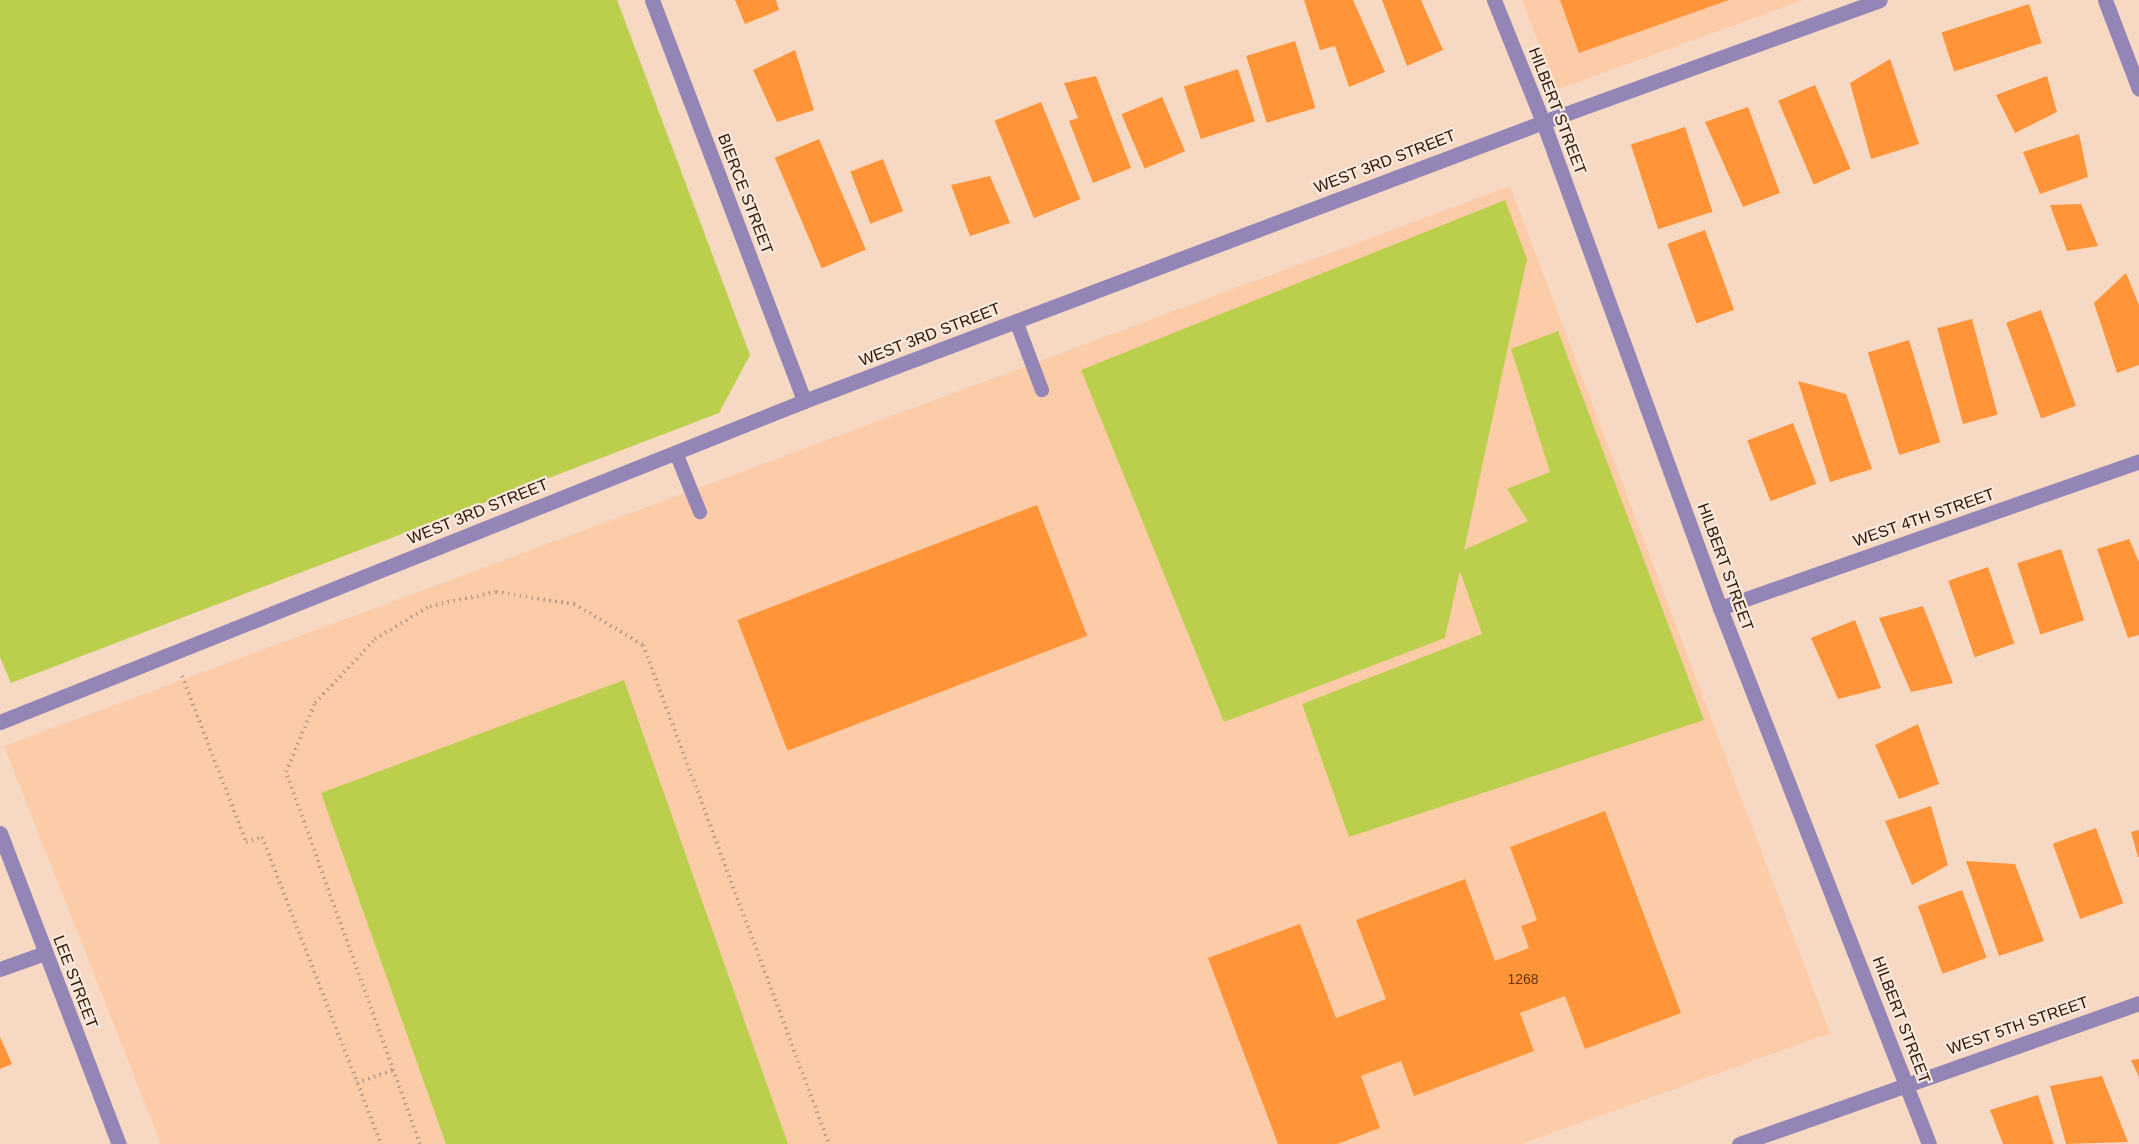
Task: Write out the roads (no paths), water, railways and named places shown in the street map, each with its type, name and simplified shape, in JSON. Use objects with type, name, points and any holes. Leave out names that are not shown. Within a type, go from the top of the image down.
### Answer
[{"type":"street","name":"BIERCE STREET","points":[[652,0],[804,401]]},
{"type":"street","name":"HILBERT STREET","points":[[1494,0],[1543,122],[1720,608],[1929,1144]]},
{"type":"street","name":"WEST 3RD STREET","points":[[0,722],[804,401],[1543,122],[1880,0]]},
{"type":"street","points":[[2105,0],[2139,89]]},
{"type":"street","name":"WEST 4TH STREET","points":[[1720,608],[2139,461]]},
{"type":"street","name":"LEE STREET","points":[[0,833],[119,1144]]},
{"type":"street","points":[[0,969],[45,953]]},
{"type":"street","name":"WEST 5TH STREET","points":[[1739,1144],[1906,1083],[2139,1003]]},
{"type":"lane","points":[[1016,321],[1042,390]]},
{"type":"lane","points":[[676,453],[700,512]]}]
